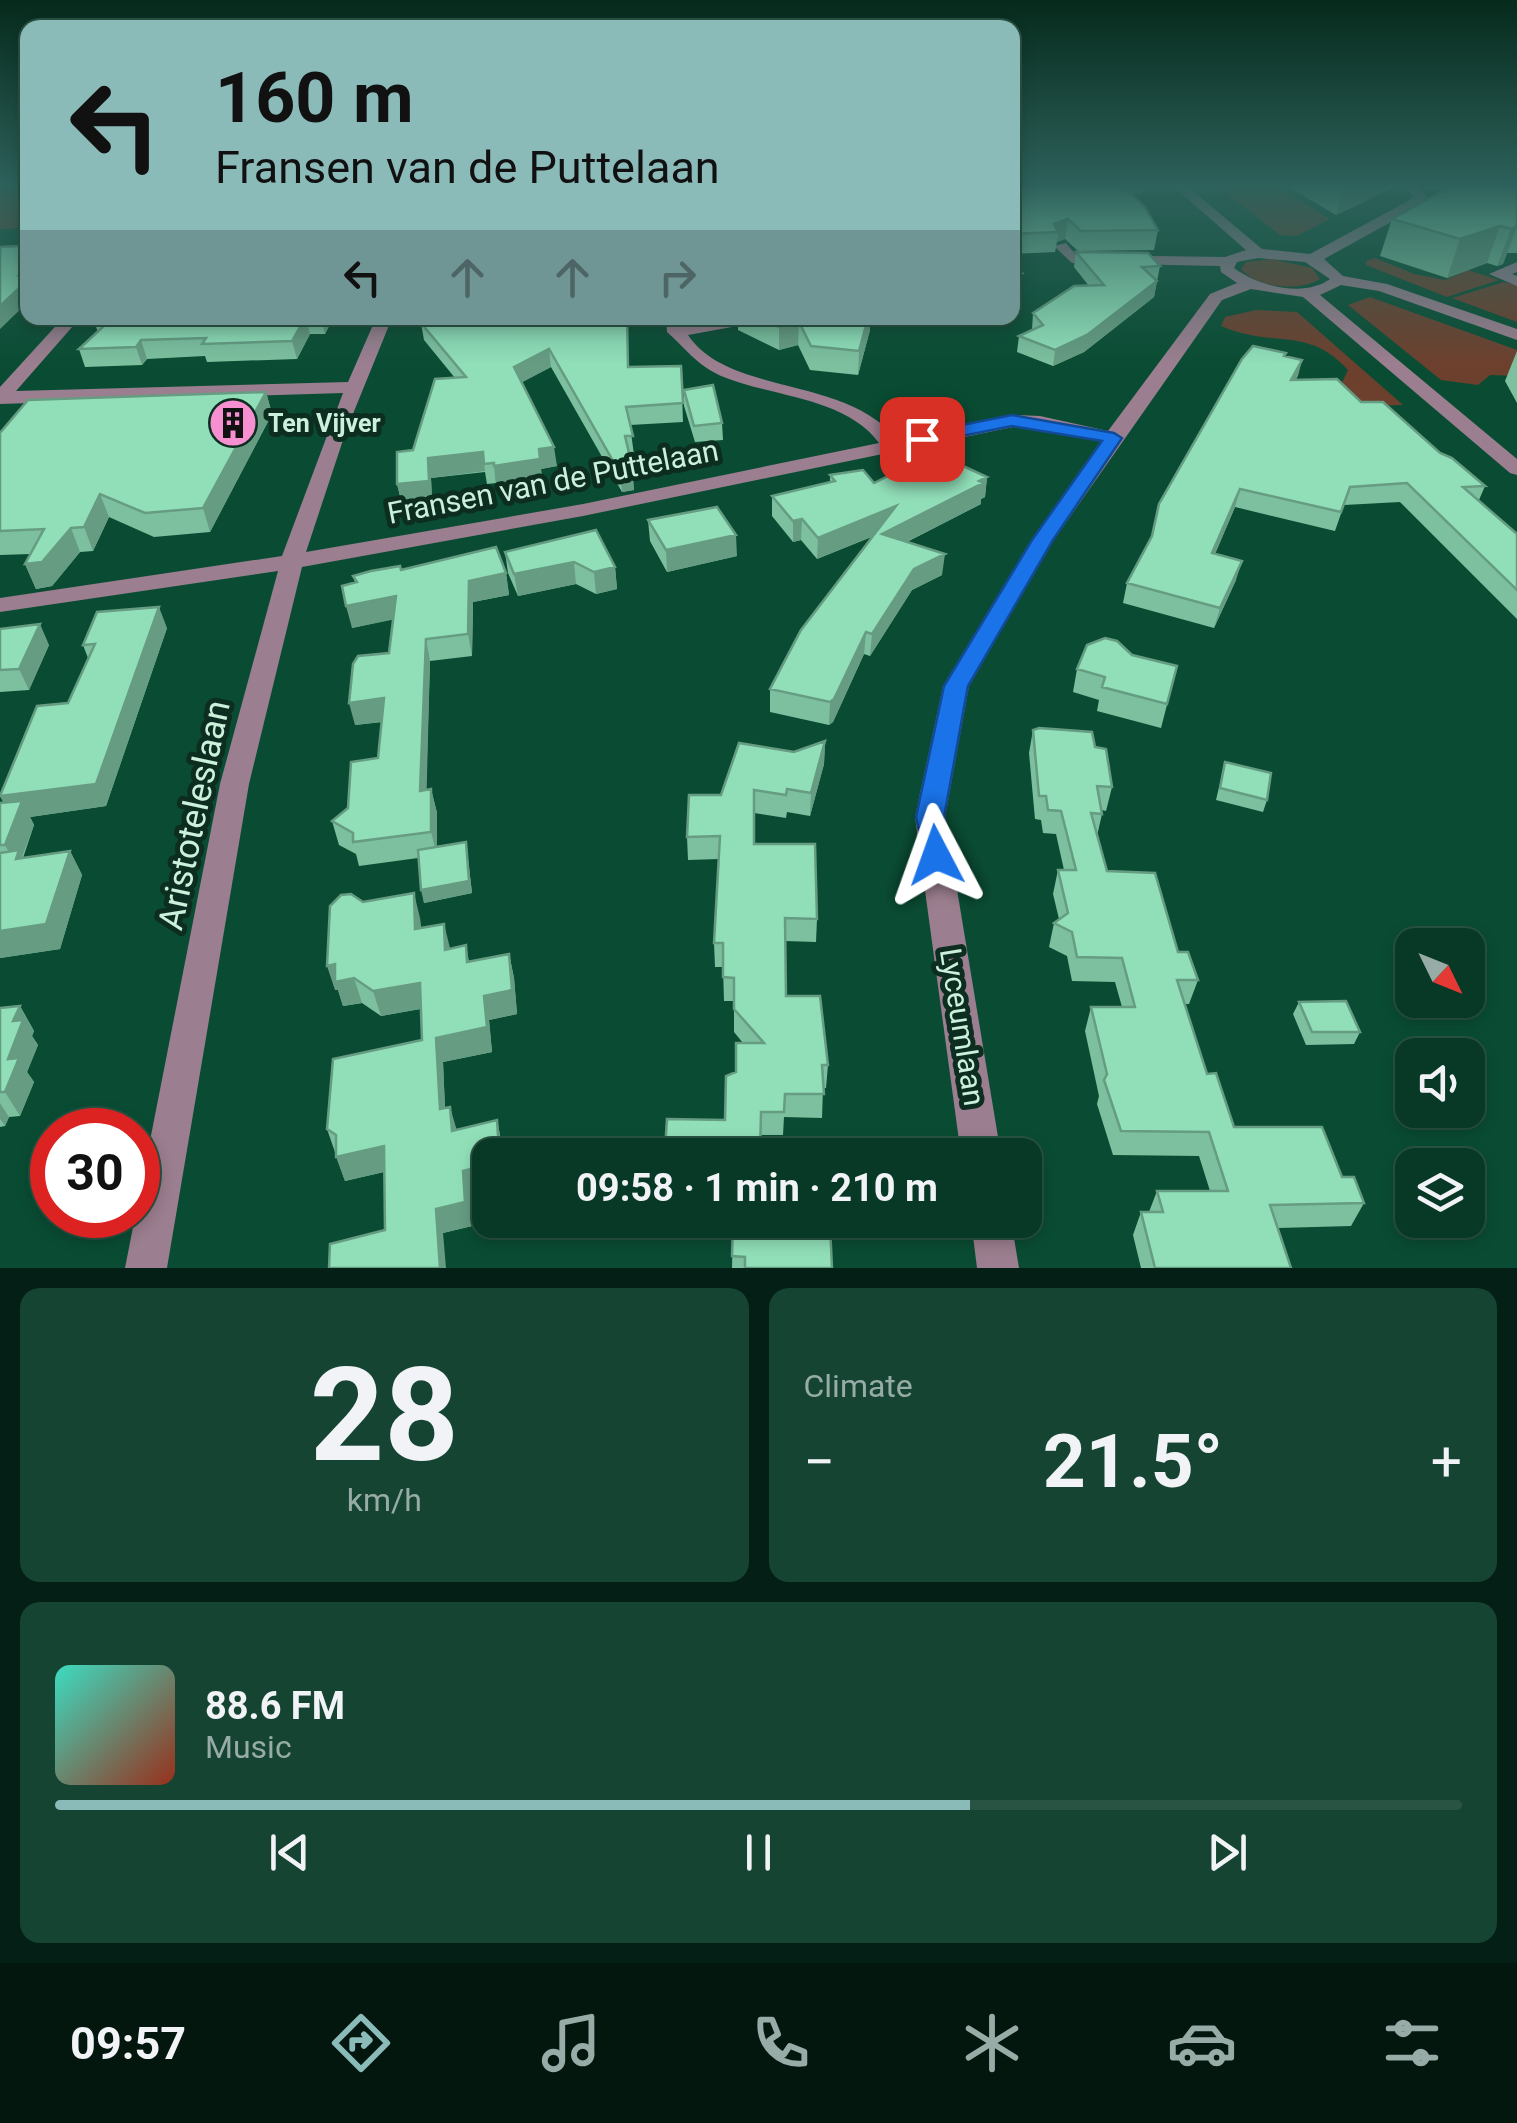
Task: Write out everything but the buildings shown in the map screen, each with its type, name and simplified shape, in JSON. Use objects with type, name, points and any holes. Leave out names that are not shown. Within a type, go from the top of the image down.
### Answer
[{"type":"street","points":[[1249,245],[1258,253]]},
{"type":"street","points":[[1310,260],[1333,245]]},
{"type":"street","points":[[1061,246],[1072,259],[1227,262],[1258,253],[1310,260],[1331,269],[1338,280],[1382,287],[1517,334]]},
{"type":"street","points":[[1227,262],[1229,273],[1248,284],[1307,292],[1329,288],[1338,280]]},
{"type":"street","points":[[1517,267],[1497,274],[1517,280]]},
{"type":"street","name":"Lyceumlaan","points":[[978,1138],[930,817],[956,686],[1042,540],[1216,297],[1248,284]]},
{"type":"street","points":[[1307,292],[1517,469]]},
{"type":"street","points":[[1,398],[66,325]]},
{"type":"street","name":"Aristoteleslaan","points":[[146,1268],[222,844],[290,562],[352,387],[381,325]]},
{"type":"street","points":[[674,325],[691,350],[718,366],[872,422],[892,445]]},
{"type":"street","points":[[1,398],[352,387]]},
{"type":"street","name":"Fransen van de Puttelaan","points":[[0,606],[290,562],[583,510],[1012,420],[1114,438]]},
{"type":"street","points":[[994,1238],[998,1268]]},
{"type":"shaded area","points":[[1375,258],[1414,274],[1445,280],[1468,270],[1499,280],[1447,297],[1366,265],[1366,261]]},
{"type":"shaded area","points":[[1272,259],[1312,268],[1320,279],[1301,286],[1279,286],[1258,280],[1241,269],[1246,262]]},
{"type":"shaded area","points":[[1504,282],[1517,285],[1517,322],[1452,298]]},
{"type":"shaded area","points":[[1370,297],[1517,350],[1517,376],[1490,375],[1478,385],[1441,380],[1348,305]]},
{"type":"shaded area","points":[[1256,310],[1297,312],[1403,405],[1362,406],[1340,387],[1348,370],[1318,347],[1221,326],[1225,317]]},
{"type":"place","name":"Ten Vijver","points":[[233,423]]},
{"type":"route","points":[[922,439],[1012,420],[1114,438],[1042,540],[956,686],[930,817],[936,855]]}]
